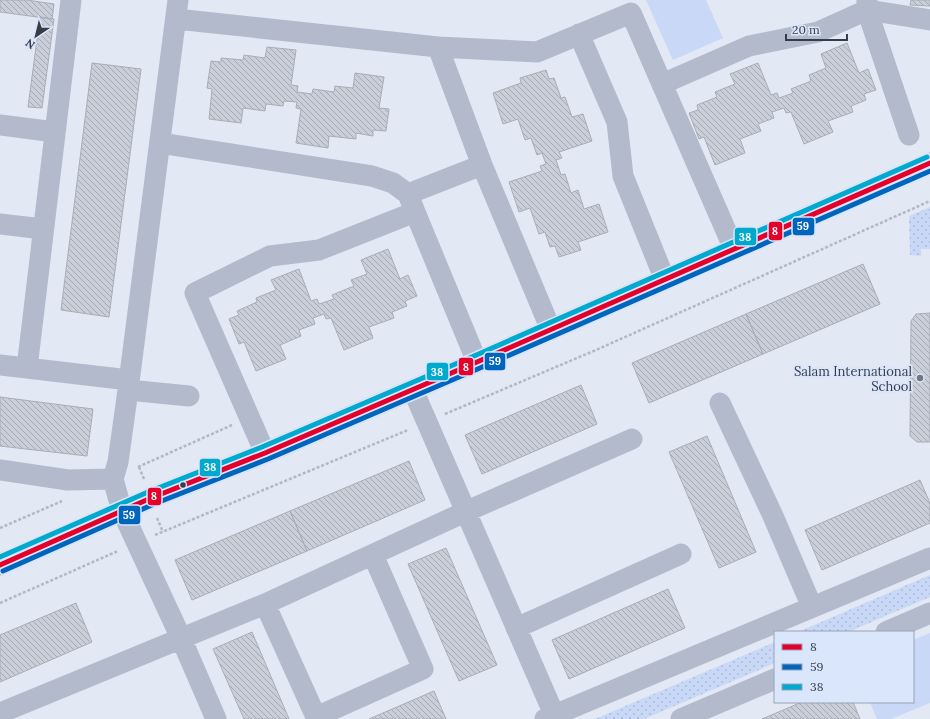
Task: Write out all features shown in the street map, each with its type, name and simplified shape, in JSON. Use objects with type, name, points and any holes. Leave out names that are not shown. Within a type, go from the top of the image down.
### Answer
[{"type":"street","points":[[27,368],[71,0]]},
{"type":"street","points":[[662,84],[749,46],[818,32],[867,5],[930,20]]},
{"type":"street","points":[[867,5],[909,135]]},
{"type":"street","points":[[216,719],[181,638],[122,511],[113,479],[118,462],[129,385],[177,10],[438,47],[537,52],[579,34],[628,6],[734,249]]},
{"type":"street","points":[[579,34],[616,122],[623,176],[665,280]]},
{"type":"street","points":[[438,47],[482,165],[551,330]]},
{"type":"street","points":[[0,126],[55,132]]},
{"type":"street","points":[[160,143],[372,176],[394,182],[411,203],[477,362]]},
{"type":"street","points":[[0,564],[122,511],[265,453],[413,390],[930,163]]},
{"type":"street","points":[[265,453],[248,418],[195,293],[270,256],[319,250],[482,165]]},
{"type":"street","points":[[0,224],[43,229]]},
{"type":"street","points":[[0,365],[27,368],[189,396]]},
{"type":"street","points":[[413,390],[516,628],[551,718],[930,558]]},
{"type":"street","points":[[720,403],[773,516],[812,607]]},
{"type":"street","points":[[0,713],[265,604],[465,512],[632,439]]},
{"type":"street","points":[[0,470],[68,480],[113,479]]},
{"type":"street","points":[[265,604],[316,717],[423,669],[373,554]]},
{"type":"street","points":[[516,628],[682,554]]},
{"type":"street","points":[[888,631],[930,613]]},
{"type":"street","points":[[681,719],[774,679]]},
{"type":"path","points":[[0,603],[163,532],[596,350],[930,201]]},
{"type":"path","points":[[113,479],[248,418]]},
{"type":"path","points":[[139,466],[144,481]]},
{"type":"path","points":[[0,528],[64,501]]},
{"type":"path","points":[[156,516],[163,532]]},
{"type":"shaded area","points":[[646,0],[706,0],[723,38],[673,60]]},
{"type":"shaded area","points":[[930,207],[930,249],[921,249],[921,256],[910,255],[909,216]]},
{"type":"shaded area","points":[[930,575],[930,597],[850,631],[800,631]]},
{"type":"shaded area","points":[[930,633],[930,703],[891,719],[877,719],[870,703],[914,703],[914,640]]},
{"type":"shaded area","points":[[774,642],[774,663],[644,719],[595,719]]},
{"type":"building","points":[[0,0],[27,0],[54,4],[52,19],[0,12]]},
{"type":"building","points":[[911,0],[930,0],[930,6],[910,5]]},
{"type":"building","points":[[40,17],[54,19],[42,108],[28,107]]},
{"type":"building","points":[[847,43],[859,73],[868,69],[876,90],[864,94],[866,100],[851,106],[853,112],[828,121],[833,132],[804,144],[791,112],[786,113],[784,108],[772,112],[774,118],[758,124],[761,131],[740,139],[745,153],[715,165],[704,137],[699,139],[689,113],[698,110],[697,105],[717,97],[715,92],[735,84],[730,74],[758,63],[771,95],[777,93],[779,98],[793,93],[791,89],[811,81],[809,75],[826,68],[821,54]]},
{"type":"building","points":[[267,47],[296,50],[291,85],[298,86],[297,92],[312,94],[313,89],[334,92],[335,86],[353,88],[355,73],[384,77],[379,108],[389,109],[386,131],[373,130],[373,136],[356,133],[356,139],[329,136],[328,148],[296,143],[301,109],[296,108],[297,102],[284,101],[283,106],[266,104],[265,111],[243,108],[241,123],[209,119],[212,89],[207,88],[211,61],[221,62],[221,58],[243,60],[244,55],[265,58]]},
{"type":"building","points":[[92,63],[141,69],[109,317],[61,310]]},
{"type":"building","points":[[546,70],[549,79],[554,78],[561,98],[565,97],[572,117],[583,114],[592,141],[559,152],[562,158],[556,160],[561,175],[565,174],[571,193],[578,190],[584,209],[599,204],[608,232],[578,242],[581,250],[559,257],[555,246],[550,247],[545,232],[539,234],[530,208],[519,212],[509,182],[542,171],[540,166],[546,164],[542,153],[537,155],[531,138],[525,140],[518,119],[503,124],[493,93],[521,83],[520,78]]},
{"type":"building","points":[[388,249],[400,279],[408,275],[417,296],[405,301],[407,306],[392,312],[394,318],[369,327],[373,338],[344,350],[331,318],[326,319],[324,314],[313,318],[315,324],[299,330],[301,336],[280,345],[286,359],[256,371],[244,342],[239,344],[229,319],[239,315],[237,311],[257,302],[256,298],[276,290],[271,280],[299,269],[311,301],[317,299],[319,304],[334,299],[332,295],[354,286],[351,280],[367,274],[361,260]]},
{"type":"building","points":[[863,264],[880,304],[763,354],[746,314]]},
{"type":"building","name":"Salam International School","points":[[930,313],[930,442],[917,442],[910,436],[911,321],[916,314]]},
{"type":"building","points":[[746,314],[763,354],[649,403],[632,363]]},
{"type":"building","points":[[581,385],[597,424],[482,474],[465,435]]},
{"type":"building","points":[[0,397],[93,409],[87,456],[0,446]]},
{"type":"building","points":[[707,436],[756,552],[719,568],[669,452]]},
{"type":"building","points":[[409,461],[425,500],[307,551],[290,511]]},
{"type":"building","points":[[920,480],[930,503],[930,523],[822,570],[805,530]]},
{"type":"building","points":[[290,511],[307,551],[192,600],[175,560]]},
{"type":"building","points":[[446,548],[497,665],[459,681],[408,564]]},
{"type":"building","points":[[668,589],[685,628],[569,679],[552,640]]},
{"type":"building","points":[[76,603],[92,642],[0,682],[0,635]]},
{"type":"building","points":[[252,632],[289,719],[244,719],[213,649]]},
{"type":"building","points":[[434,691],[446,719],[369,719]]},
{"type":"building","points":[[800,703],[853,703],[860,719],[762,719]]},
{"type":"transit line","name":"38","points":[[0,557],[148,492],[262,447],[474,356],[927,157]]},
{"type":"transit line","name":"8","points":[[0,565],[151,498],[265,453],[477,362],[930,163]]},
{"type":"transit line","name":"59","points":[[3,571],[154,504],[268,459],[480,368],[930,171]]},
{"type":"place","name":"Salam International School","points":[[920,378]]}]
